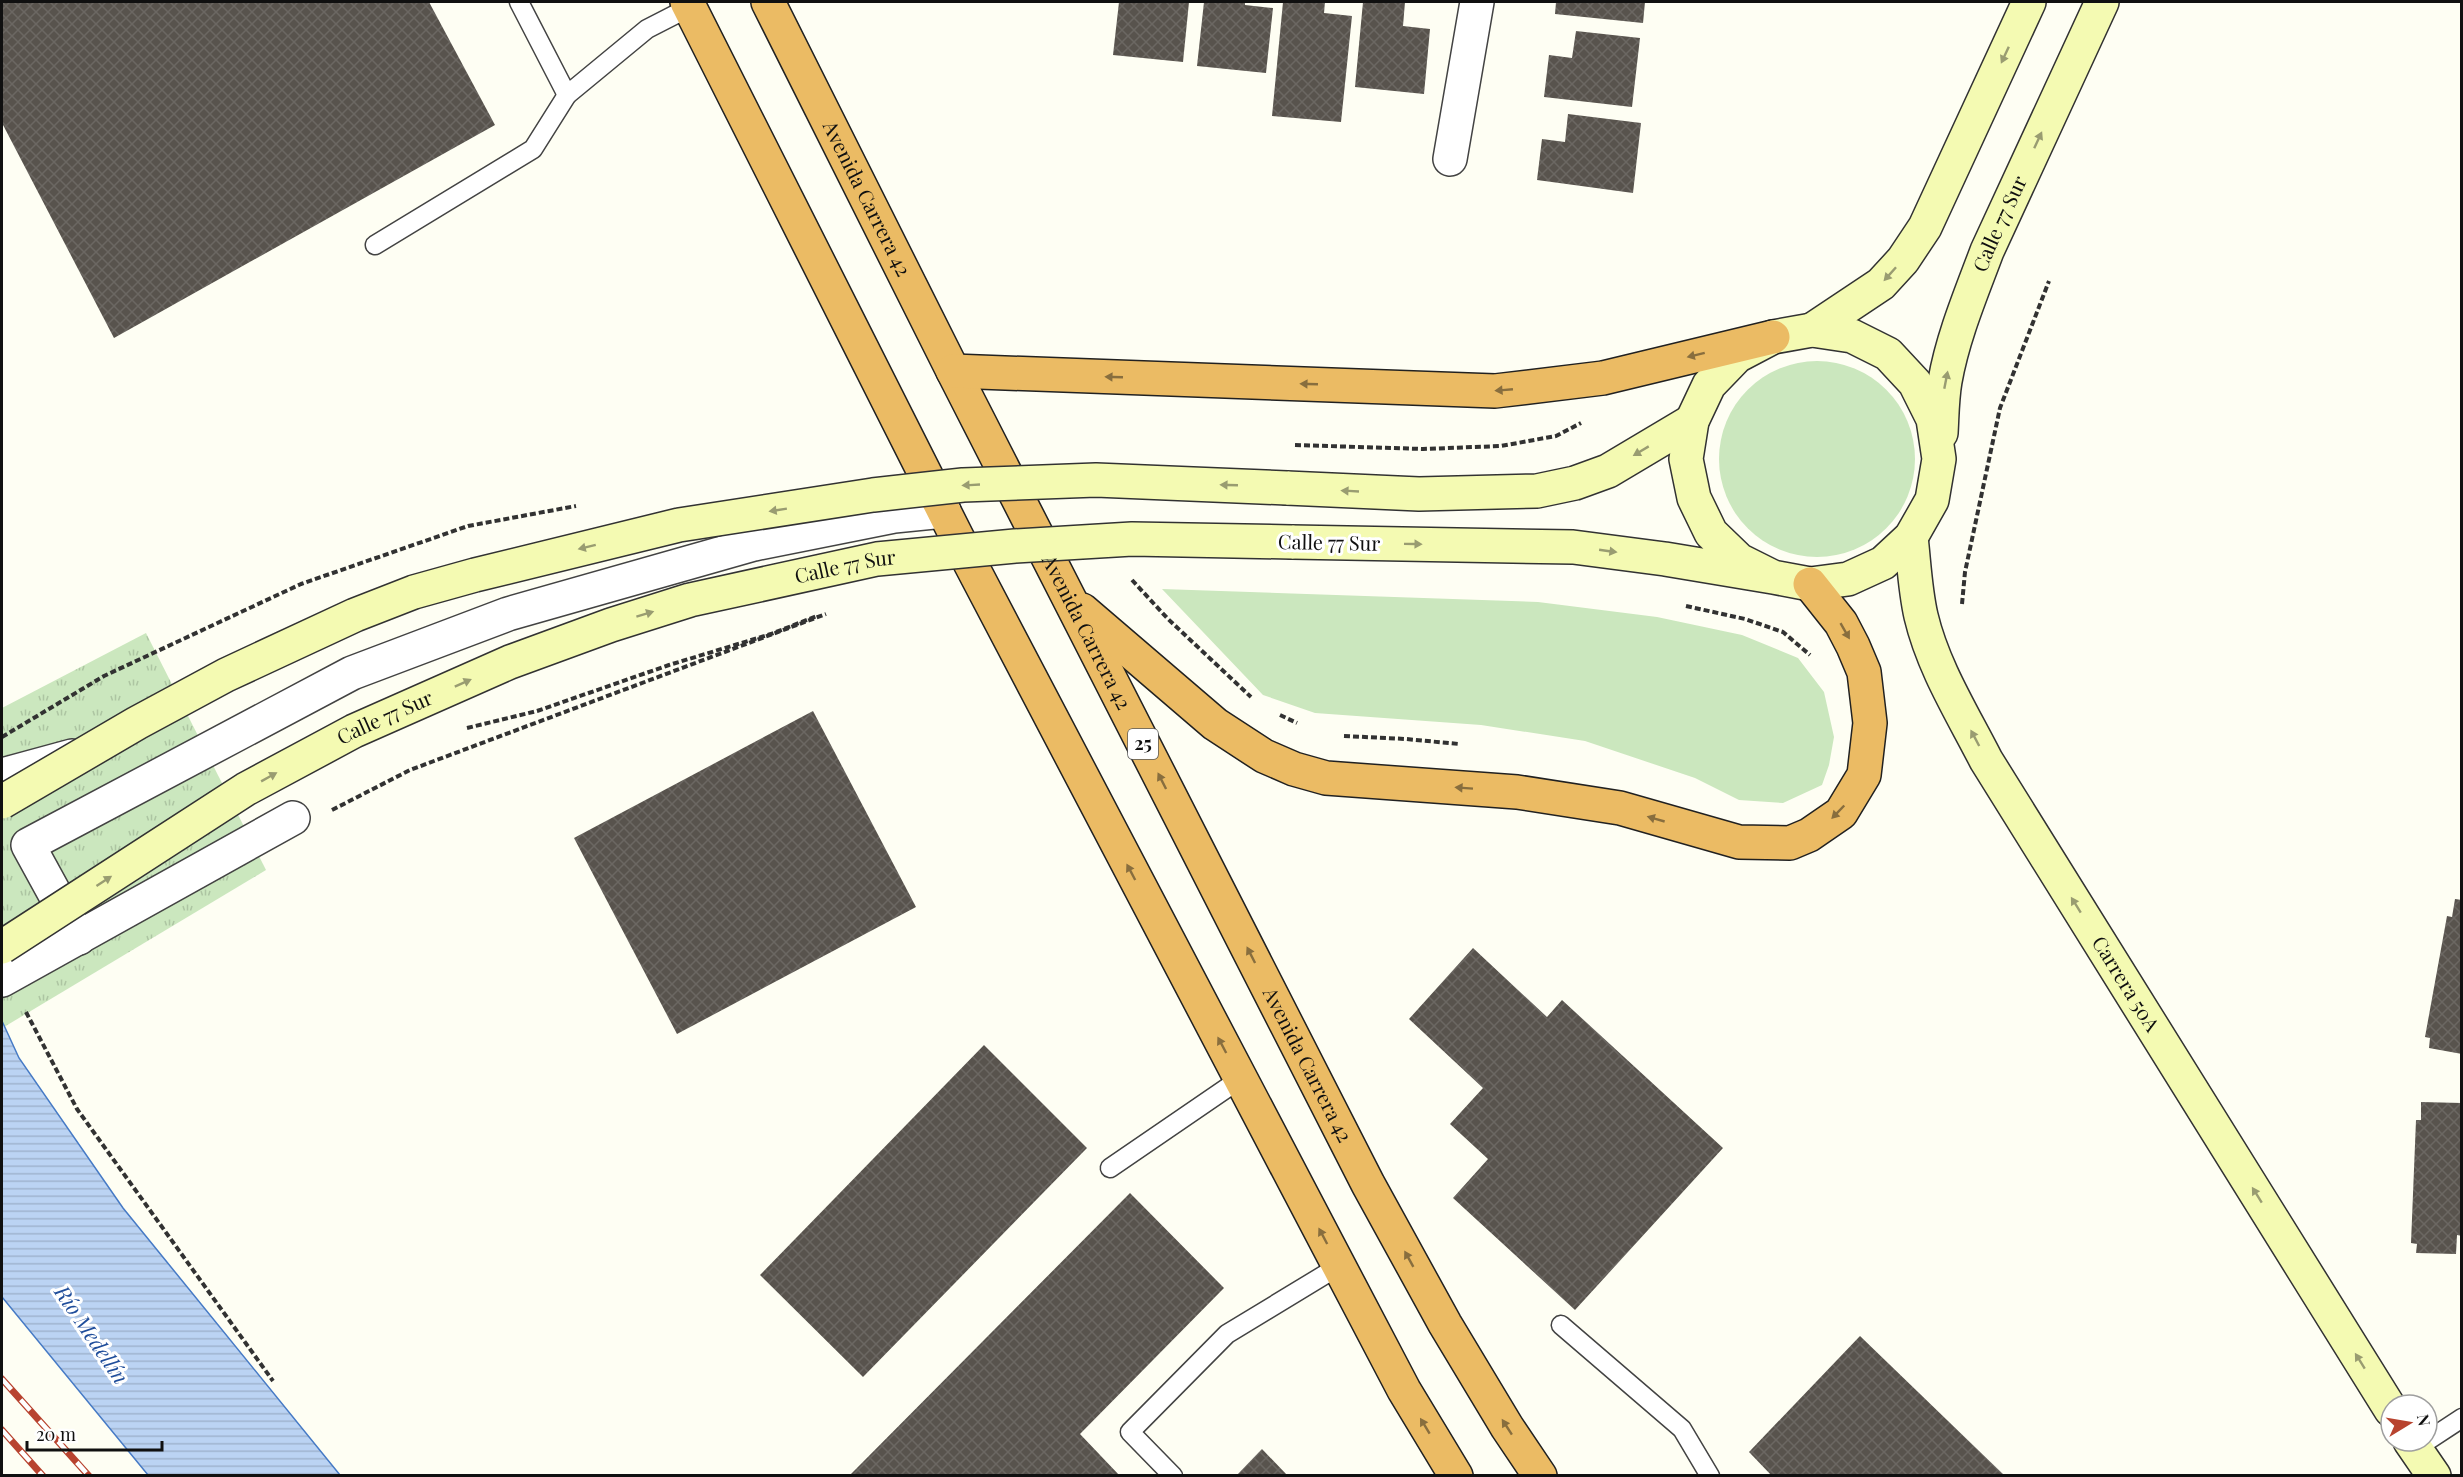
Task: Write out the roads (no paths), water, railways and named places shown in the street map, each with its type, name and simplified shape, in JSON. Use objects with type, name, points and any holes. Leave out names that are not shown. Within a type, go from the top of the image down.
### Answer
[{"type":"highway","name":"Avenida Carrera 42","points":[[768,2],[953,371],[1368,1184],[1444,1324],[1540,1476]]},
{"type":"highway","points":[[689,4],[944,511],[1404,1390],[1456,1476]]},
{"type":"highway","points":[[953,371],[1495,391],[1602,378],[1773,337]]},
{"type":"highway","points":[[1069,599],[1215,724],[1264,756],[1294,770],[1326,778],[1517,792],[1620,808],[1739,842],[1790,843],[1809,835],[1841,813],[1864,775],[1870,723],[1864,672],[1853,646],[1841,623],[1810,584]]},
{"type":"street","points":[[1450,159],[1477,2]]},
{"type":"street","points":[[1812,330],[1881,284],[1903,260],[1925,227],[2029,2]]},
{"type":"street","name":"Calle 77 Sur","points":[[1939,459],[1944,383],[1958,329],[1987,251],[2102,2]]},
{"type":"street","points":[[1812,330],[1852,336],[1888,354],[1915,383],[1933,419],[1939,459],[1932,500],[1911,537],[1883,563],[1848,579],[1810,584],[1773,577],[1739,560],[1711,532],[1694,498],[1686,459],[1692,421],[1709,385],[1737,356],[1773,337],[1812,330]]},
{"type":"street","points":[[2,802],[88,751],[226,675],[355,615],[414,592],[475,575],[679,525],[873,495],[963,485],[1096,480],[1419,494],[1537,492],[1575,483],[1608,471],[1692,421]]},
{"type":"street","name":"Calle 77 Sur","points":[[78,938],[28,845],[352,673],[508,614],[754,544],[894,516],[944,511]]},
{"type":"street","name":"Carrera 50A","points":[[1911,537],[1921,614],[1930,647],[1939,670],[1986,760],[2380,1393]]},
{"type":"street","name":"Calle 77 Sur","points":[[4,968],[246,789],[354,730],[510,662],[610,625],[690,600],[877,559],[1015,546],[1132,539],[1572,547],[1665,559],[1773,577]]},
{"type":"street","points":[[2,775],[88,751]]},
{"type":"street","points":[[4,968],[78,938],[293,818]]},
{"type":"street","points":[[2424,1453],[2434,1476]]},
{"type":"lane","points":[[519,2],[567,95]]},
{"type":"lane","points":[[375,245],[533,149],[567,95],[647,29],[689,4]]},
{"type":"lane","points":[[1110,1168],[1240,1079]]},
{"type":"lane","points":[[1173,1476],[1130,1432],[1227,1334],[1339,1266]]},
{"type":"lane","points":[[1561,1325],[1682,1429],[1710,1476]]},
{"type":"lane","points":[[2439,1432],[2462,1418]]},
{"type":"water","name":"Río Medellín","points":[[2,1021],[19,1058],[123,1208],[340,1475],[148,1475],[2,1297]]},
{"type":"railway","points":[[2,1379],[89,1476]]},
{"type":"railway","points":[[2,1430],[43,1476]]}]
